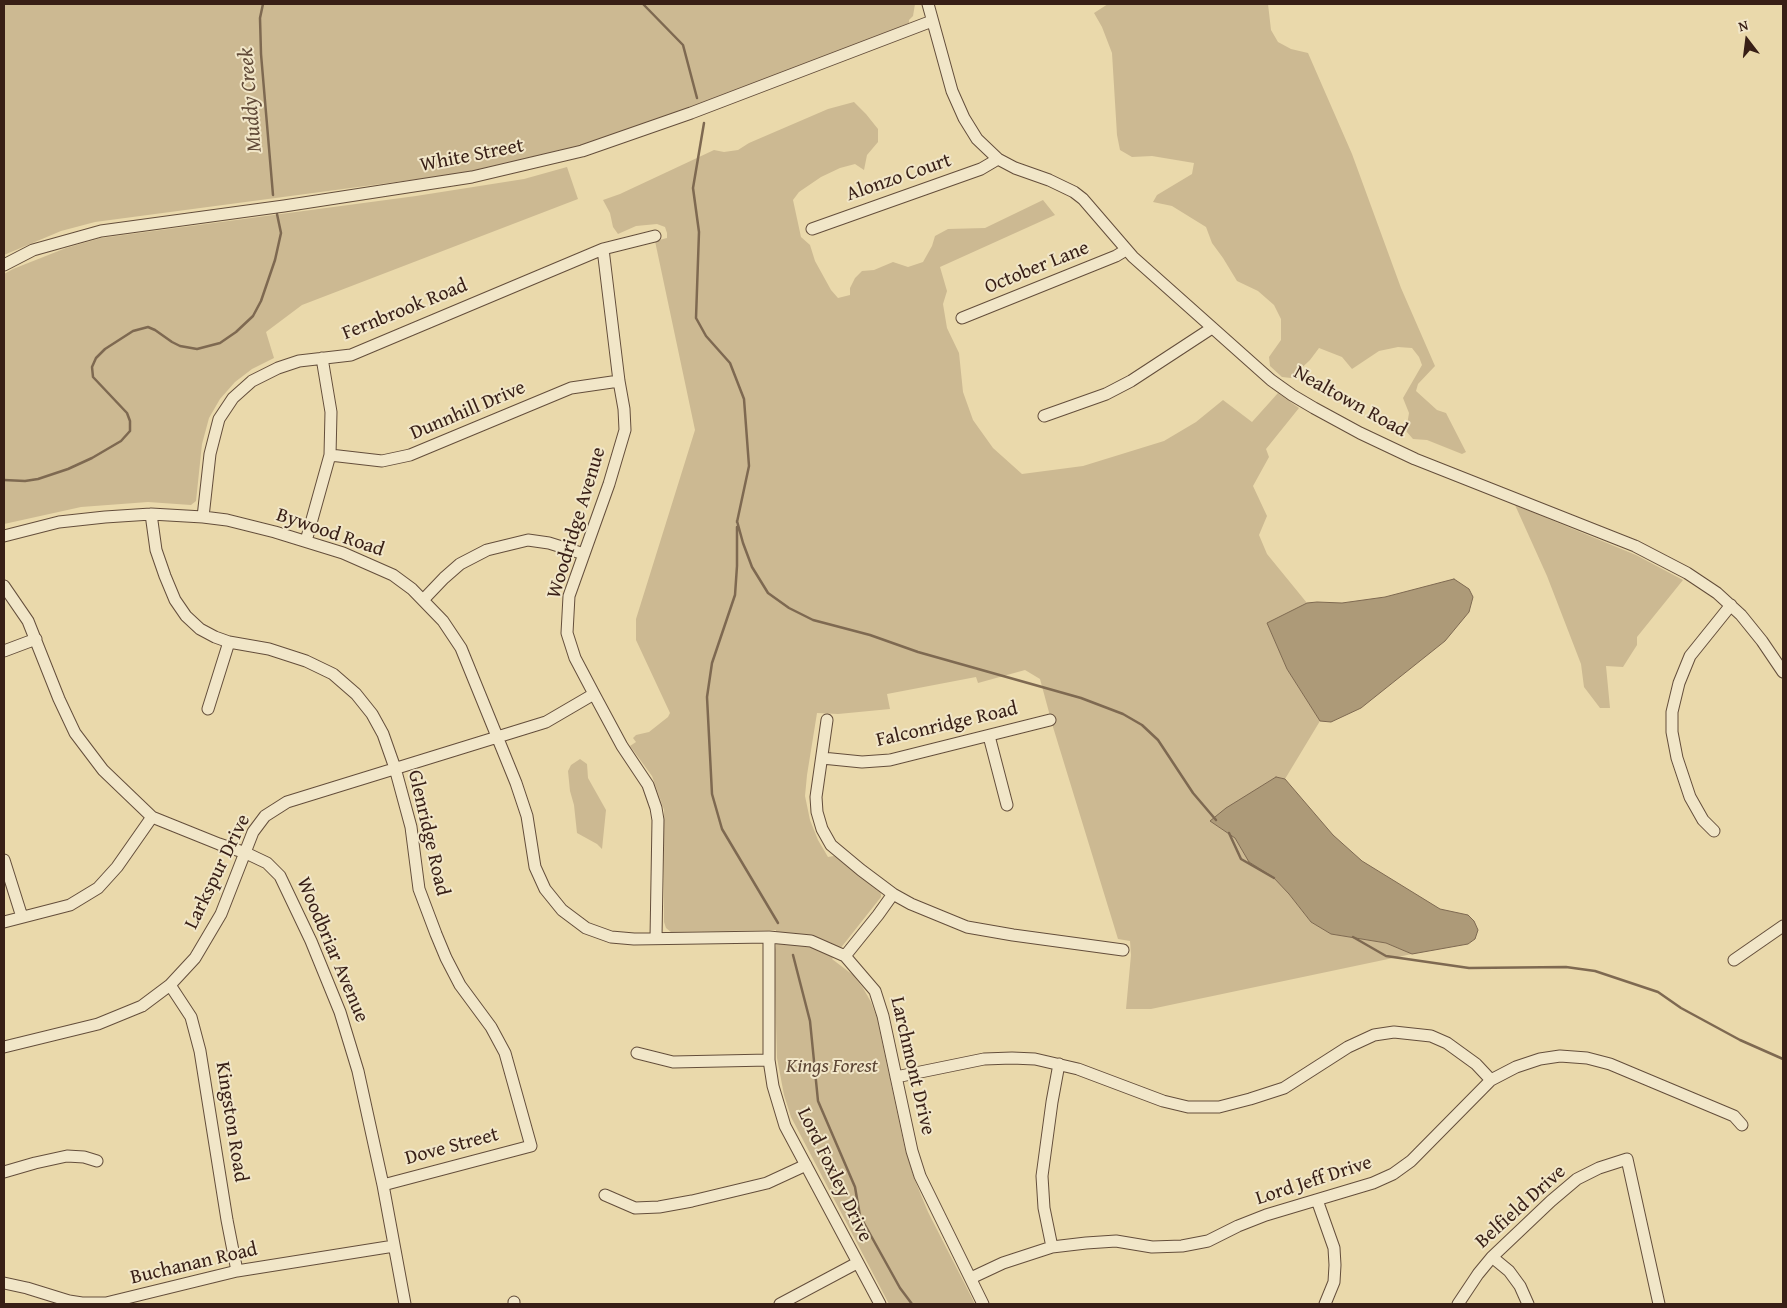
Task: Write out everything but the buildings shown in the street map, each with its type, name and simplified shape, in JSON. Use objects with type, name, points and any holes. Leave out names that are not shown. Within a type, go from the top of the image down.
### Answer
[{"type":"street","name":"Nealtown Road","points":[[928,4],[952,91],[964,118],[977,140],[998,159],[1074,192],[1126,250],[1272,380],[1314,408],[1360,433],[1415,459],[1635,546],[1687,573],[1731,605],[1762,640],[1783,672]]},
{"type":"street","name":"White Street","points":[[4,264],[33,250],[101,231],[284,206],[472,177],[582,151],[692,113],[932,21]]},
{"type":"street","name":"Alonzo Court","points":[[812,228],[981,169],[998,159]]},
{"type":"street","name":"Fernbrook Road","points":[[203,517],[210,454],[219,419],[233,398],[252,381],[278,368],[299,361],[351,355],[603,250],[655,236]]},
{"type":"street","name":"Woodridge Avenue","points":[[603,250],[624,409],[625,430],[609,484],[569,596],[567,633],[576,658],[594,694],[622,746],[648,785],[656,808],[658,820],[656,938]]},
{"type":"street","name":"October Lane","points":[[962,318],[1116,256],[1126,250]]},
{"type":"street","points":[[1044,416],[1115,390],[1212,328]]},
{"type":"street","points":[[306,541],[330,455],[331,412],[322,358]]},
{"type":"street","name":"Dunnhill Drive","points":[[330,455],[382,461],[410,455],[571,388],[619,381]]},
{"type":"street","name":"Bywood Road","points":[[4,536],[59,522],[105,517],[151,514],[203,517],[227,520],[306,541],[343,553],[393,575],[412,589],[443,621],[461,648],[516,783],[524,808],[532,849]]},
{"type":"street","name":"Glenridge Road","points":[[151,514],[156,550],[175,600],[186,616],[200,629],[229,642],[270,649],[306,661],[333,674],[356,694],[372,714],[383,734],[395,768],[411,827],[419,889],[446,958],[460,985],[491,1027],[505,1053],[531,1146]]},
{"type":"street","points":[[423,600],[460,564],[487,550],[528,540],[549,543],[584,554]]},
{"type":"street","name":"Woodbriar Avenue","points":[[4,586],[28,621],[59,699],[75,732],[103,770],[152,817],[246,853],[267,863],[280,876],[340,1012],[358,1071],[404,1304]]},
{"type":"street","points":[[1714,831],[1703,820],[1690,797],[1677,758],[1672,732],[1672,712],[1679,683],[1690,656],[1731,605]]},
{"type":"street","points":[[4,651],[36,639]]},
{"type":"street","points":[[208,709],[229,642]]},
{"type":"street","name":"Larkspur Drive","points":[[4,1047],[98,1024],[142,1006],[170,985],[195,958],[221,914],[253,832],[265,816],[287,802],[546,722],[594,694]]},
{"type":"street","points":[[828,720],[816,796],[816,812],[822,829],[831,845],[893,894],[926,911],[967,926],[1013,935],[1123,950]]},
{"type":"street","name":"Falconridge Road","points":[[822,758],[862,762],[890,760],[1050,720]]},
{"type":"street","points":[[989,736],[1007,805]]},
{"type":"street","points":[[4,922],[70,905],[98,888],[117,867],[152,817]]},
{"type":"street","name":"Larchmont Drive","points":[[532,849],[535,867],[545,889],[562,910],[586,928],[611,936],[634,939],[768,937],[811,941],[845,956],[875,991],[883,1016],[912,1151],[920,1176],[983,1304]]},
{"type":"street","points":[[4,860],[22,917]]},
{"type":"street","points":[[845,956],[893,894]]},
{"type":"street","points":[[1734,960],[1783,926]]},
{"type":"street","name":"Lord Foxley Drive","points":[[768,937],[769,1060],[773,1086],[785,1126],[880,1304]]},
{"type":"street","name":"Kingston Road","points":[[170,985],[191,1017],[200,1051],[237,1271]]},
{"type":"street","points":[[896,1077],[984,1059],[1034,1059],[1078,1069],[1163,1101],[1188,1107],[1219,1107],[1284,1088],[1348,1047],[1374,1035],[1394,1032],[1431,1036],[1447,1043],[1476,1064],[1491,1080]]},
{"type":"street","points":[[638,1053],[673,1062],[769,1060]]},
{"type":"street","name":"Lord Jeff Drive","points":[[971,1278],[1003,1263],[1052,1247],[1086,1242],[1116,1241],[1152,1247],[1182,1246],[1208,1242],[1238,1226],[1266,1215],[1373,1183],[1393,1174],[1411,1161],[1491,1080],[1516,1067],[1540,1058],[1560,1056],[1587,1058],[1610,1064],[1727,1112],[1734,1116],[1742,1125]]},
{"type":"street","points":[[1052,1247],[1044,1208],[1042,1176],[1059,1064]]},
{"type":"street","name":"Dove Street","points":[[382,1185],[531,1146]]},
{"type":"street","points":[[4,1172],[67,1156],[84,1157],[97,1161]]},
{"type":"street","name":"Belfield Drive","points":[[1458,1304],[1492,1257],[1577,1179],[1599,1168],[1626,1159],[1659,1304]]},
{"type":"street","points":[[605,1195],[635,1208],[660,1207],[767,1183],[806,1165]]},
{"type":"street","points":[[1317,1200],[1334,1248],[1334,1282],[1324,1304]]},
{"type":"street","name":"Buchanan Road","points":[[4,1283],[28,1288],[69,1301],[100,1303],[129,1298],[237,1271],[394,1246]]},
{"type":"street","points":[[1492,1257],[1515,1279],[1528,1304]]},
{"type":"street","points":[[780,1304],[857,1263]]},
{"type":"green space","points":[[4,4],[915,4],[913,16],[909,23],[597,143],[486,170],[95,222],[61,231],[4,255]]},
{"type":"green space","points":[[1108,4],[1268,4],[1271,30],[1278,42],[1291,49],[1308,53],[1352,154],[1401,288],[1435,366],[1418,384],[1416,391],[1437,410],[1446,413],[1466,452],[1462,454],[1427,440],[1413,439],[1406,431],[1409,413],[1403,398],[1422,365],[1412,348],[1398,347],[1379,351],[1352,369],[1342,357],[1319,348],[1310,360],[1291,378],[1282,377],[1270,366],[1269,357],[1281,340],[1281,319],[1274,305],[1258,291],[1237,281],[1212,243],[1206,227],[1172,206],[1153,202],[1157,195],[1192,174],[1194,163],[1152,156],[1132,157],[1120,150],[1117,135],[1112,53],[1102,27],[1094,13]]},
{"type":"green space","name":"Kings Forest","points":[[854,102],[878,129],[878,142],[867,155],[864,170],[855,164],[840,168],[821,177],[799,192],[793,200],[801,237],[810,245],[815,261],[831,290],[838,298],[850,295],[850,288],[855,278],[862,271],[874,270],[893,262],[908,267],[923,262],[935,236],[948,229],[985,228],[1043,200],[1055,215],[940,267],[947,291],[943,304],[947,328],[959,353],[963,392],[973,420],[993,448],[1022,474],[1083,466],[1164,441],[1196,422],[1223,400],[1252,422],[1278,393],[1299,408],[1266,449],[1269,457],[1253,486],[1267,516],[1259,535],[1267,554],[1307,603],[1267,623],[1287,669],[1320,721],[1285,779],[1276,777],[1210,821],[1235,838],[1249,862],[1273,877],[1311,922],[1331,934],[1386,943],[1412,954],[1151,1009],[1126,1009],[1131,955],[1130,941],[1118,939],[1040,679],[1025,670],[978,683],[976,677],[887,694],[890,709],[838,714],[817,713],[805,796],[810,820],[818,840],[828,857],[834,856],[880,890],[881,894],[881,897],[832,959],[853,975],[871,1002],[877,1018],[905,1149],[914,1178],[928,1212],[975,1304],[889,1304],[791,1117],[784,1095],[777,1058],[774,954],[776,930],[671,932],[666,928],[664,922],[664,810],[652,776],[630,746],[636,742],[633,738],[636,735],[649,732],[668,717],[670,713],[636,640],[636,619],[695,430],[655,241],[667,238],[665,227],[657,224],[636,226],[618,234],[613,227],[610,213],[603,200],[620,194],[714,150],[724,152],[738,150],[749,143],[828,109]]},
{"type":"green space","points":[[567,167],[578,199],[302,305],[266,332],[274,358],[252,369],[235,382],[220,399],[209,418],[202,444],[196,501],[191,505],[148,502],[81,507],[4,524],[4,274],[66,248],[101,238],[416,196],[524,179]]},
{"type":"green space","points":[[1515,505],[1636,555],[1683,580],[1637,637],[1637,645],[1623,667],[1606,666],[1610,708],[1600,708],[1584,687],[1581,664],[1547,576]]},
{"type":"green space","points":[[580,759],[587,764],[588,778],[606,810],[602,849],[597,844],[577,833],[568,771],[571,765]]},
{"type":"shaded area","points":[[1454,579],[1469,589],[1473,597],[1469,612],[1445,641],[1361,708],[1331,722],[1320,721],[1287,669],[1267,623],[1307,603],[1342,603],[1385,597]]},
{"type":"shaded area","points":[[1276,777],[1285,779],[1333,835],[1362,861],[1440,909],[1468,915],[1474,921],[1478,930],[1475,939],[1468,944],[1412,954],[1386,943],[1331,934],[1311,922],[1273,877],[1249,862],[1235,838],[1210,821],[1226,808]]},
{"type":"waterway","name":"Muddy Creek","points":[[263,4],[260,18],[261,54],[273,195]]},
{"type":"waterway","points":[[643,4],[683,45],[697,98]]},
{"type":"waterway","points":[[704,123],[693,188],[699,232],[696,318],[706,336],[730,363],[744,399],[749,466],[737,522]]},
{"type":"waterway","name":"Muddy Creek","points":[[4,480],[25,481],[38,479],[68,469],[121,441],[130,431],[130,421],[127,413],[93,377],[92,367],[96,358],[105,349],[133,331],[148,327],[180,346],[197,349],[220,343],[236,332],[253,316],[261,301],[275,260],[281,233],[277,214]]},
{"type":"waterway","points":[[737,521],[752,567],[768,593],[789,608],[813,620],[870,635],[918,652],[1081,698],[1123,714],[1142,725],[1158,740],[1193,793],[1216,820]]},
{"type":"waterway","points":[[737,527],[735,595],[712,663],[707,697],[712,794],[722,829],[778,923]]},
{"type":"waterway","points":[[1229,833],[1241,859],[1274,878]]},
{"type":"waterway","points":[[1353,937],[1386,956],[1469,968],[1566,967],[1595,971],[1658,992],[1681,1008],[1740,1040],[1783,1059]]},
{"type":"waterway","points":[[793,955],[810,1021],[818,1101],[855,1187],[860,1216],[900,1288],[912,1304]]}]
